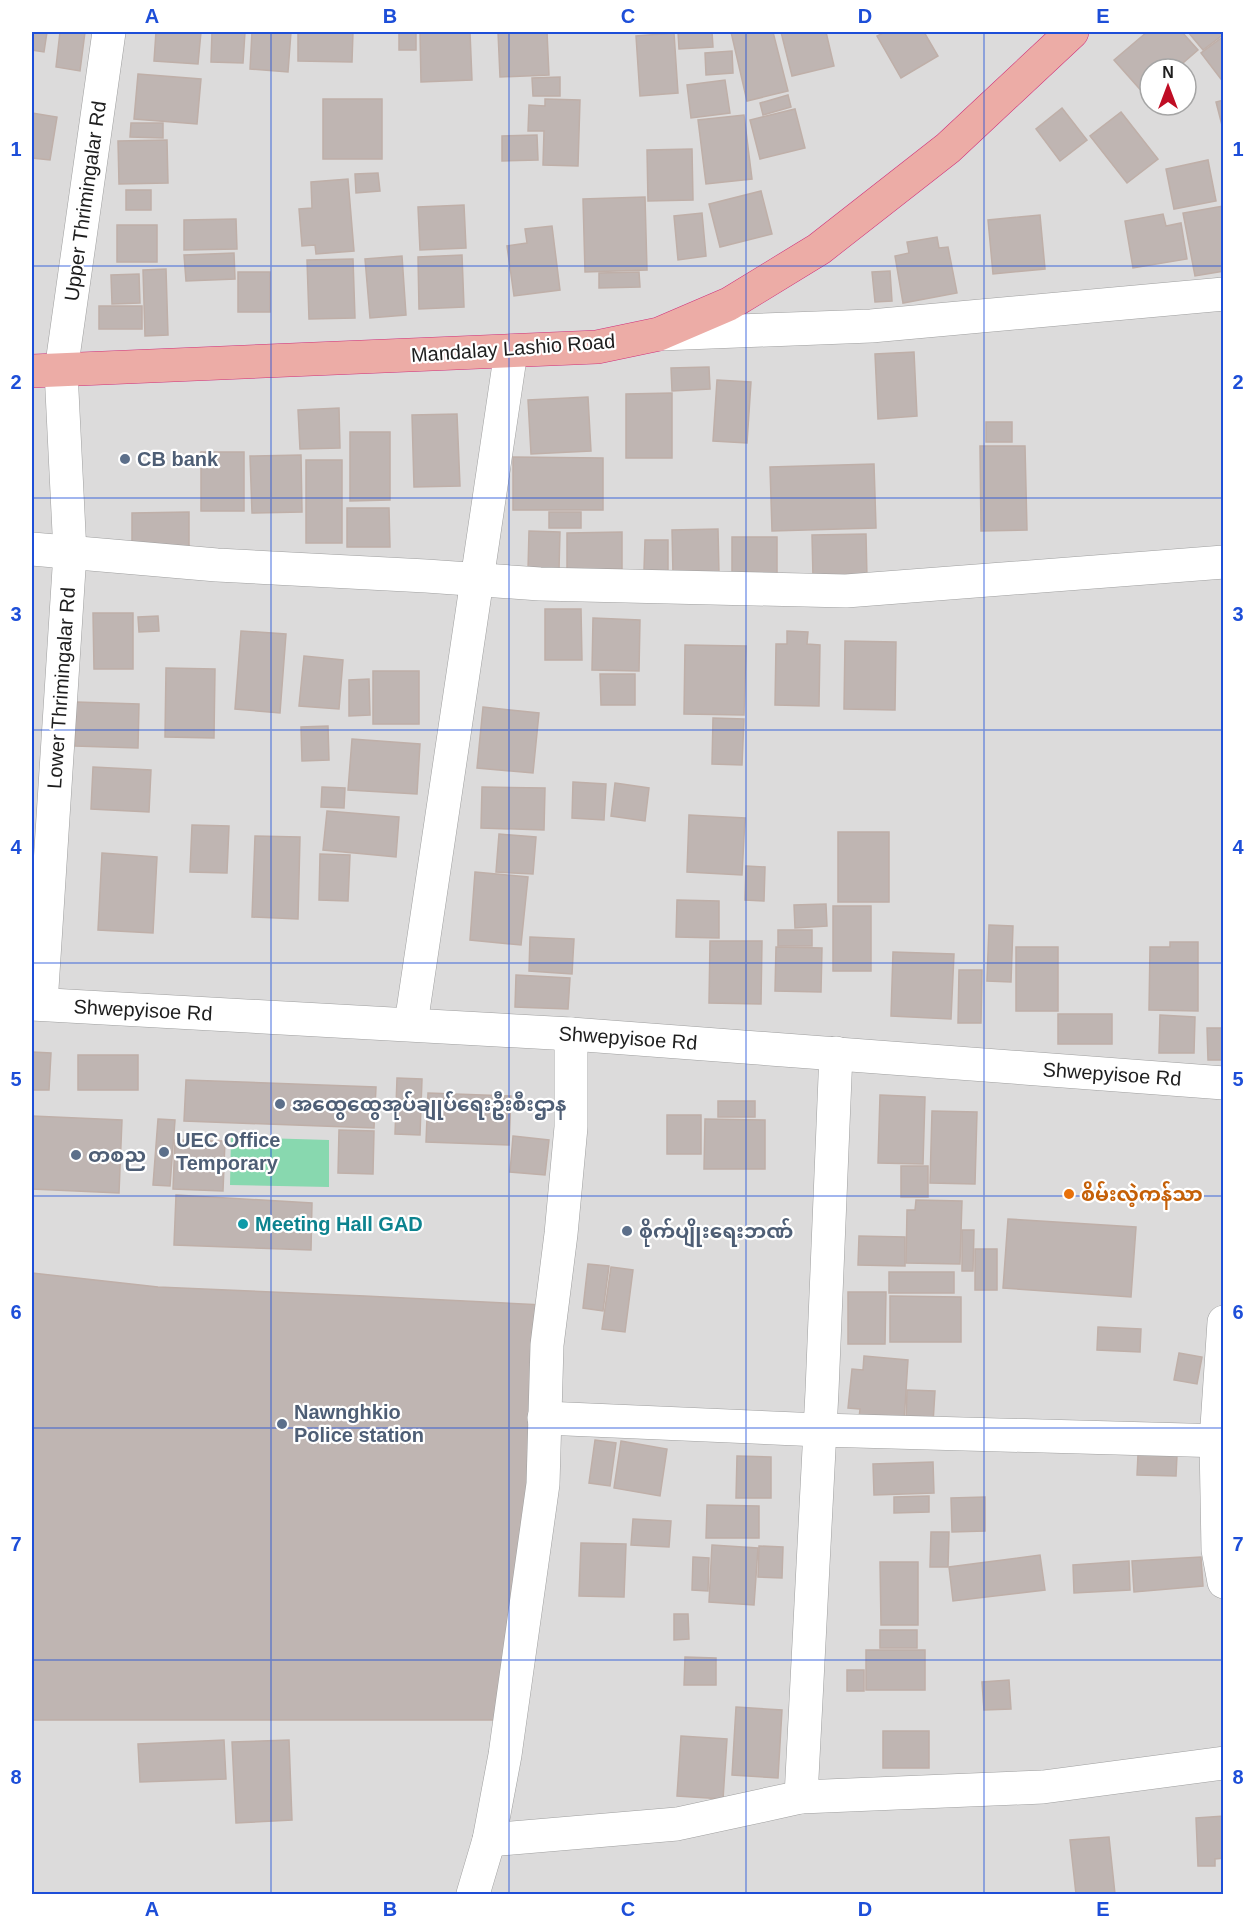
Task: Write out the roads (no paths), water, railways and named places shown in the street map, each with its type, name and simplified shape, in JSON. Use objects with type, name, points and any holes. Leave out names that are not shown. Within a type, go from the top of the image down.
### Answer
[{"type":"highway","name":"Mandalay Lashio Road","points":[[46,371],[597,347],[658,334],[729,304],[819,249],[948,148],[1072,32]]},
{"type":"street","name":"Upper Thrimingalar Rd","points":[[46,371],[109,32]]},
{"type":"street","points":[[658,334],[871,326],[1224,294]]},
{"type":"street","points":[[411,1024],[511,351]]},
{"type":"street","name":"Lower Thrimingalar Rd","points":[[36,1004],[70,553],[46,371]]},
{"type":"street","points":[[32,549],[217,565],[540,584],[846,591],[1224,562]]},
{"type":"street","name":"Shwepyisoe Rd","points":[[36,1004],[571,1034],[1224,1083]]},
{"type":"street","points":[[473,1894],[489,1840],[505,1755],[543,1484],[547,1345],[571,1127],[571,1034]]},
{"type":"street","points":[[801,1797],[836,1053]]},
{"type":"street","points":[[1224,1322],[1218,1550],[1224,1582]]},
{"type":"street","points":[[544,1418],[820,1430],[1220,1441]]},
{"type":"street","points":[[489,1840],[677,1824],[801,1797],[1043,1787],[1224,1763]]},
{"type":"place","name":"CB bank","points":[[125,459]]},
{"type":"place","name":"အထွေထွေအုပ်ချုပ်ရေးဦးစီးဌာန","points":[[280,1104]]},
{"type":"place","name":"UEC Office Temporary","points":[[164,1152]]},
{"type":"place","name":"တစည","points":[[76,1155]]},
{"type":"place","name":"စိမ်းလဲ့ကန်သာ","points":[[1069,1194]]},
{"type":"place","name":"Meeting Hall GAD","points":[[243,1224]]},
{"type":"place","name":"စိုက်ပျိုးရေးဘဏ်","points":[[627,1231]]},
{"type":"place","name":"Nawnghkio Police station","points":[[282,1424]]}]
